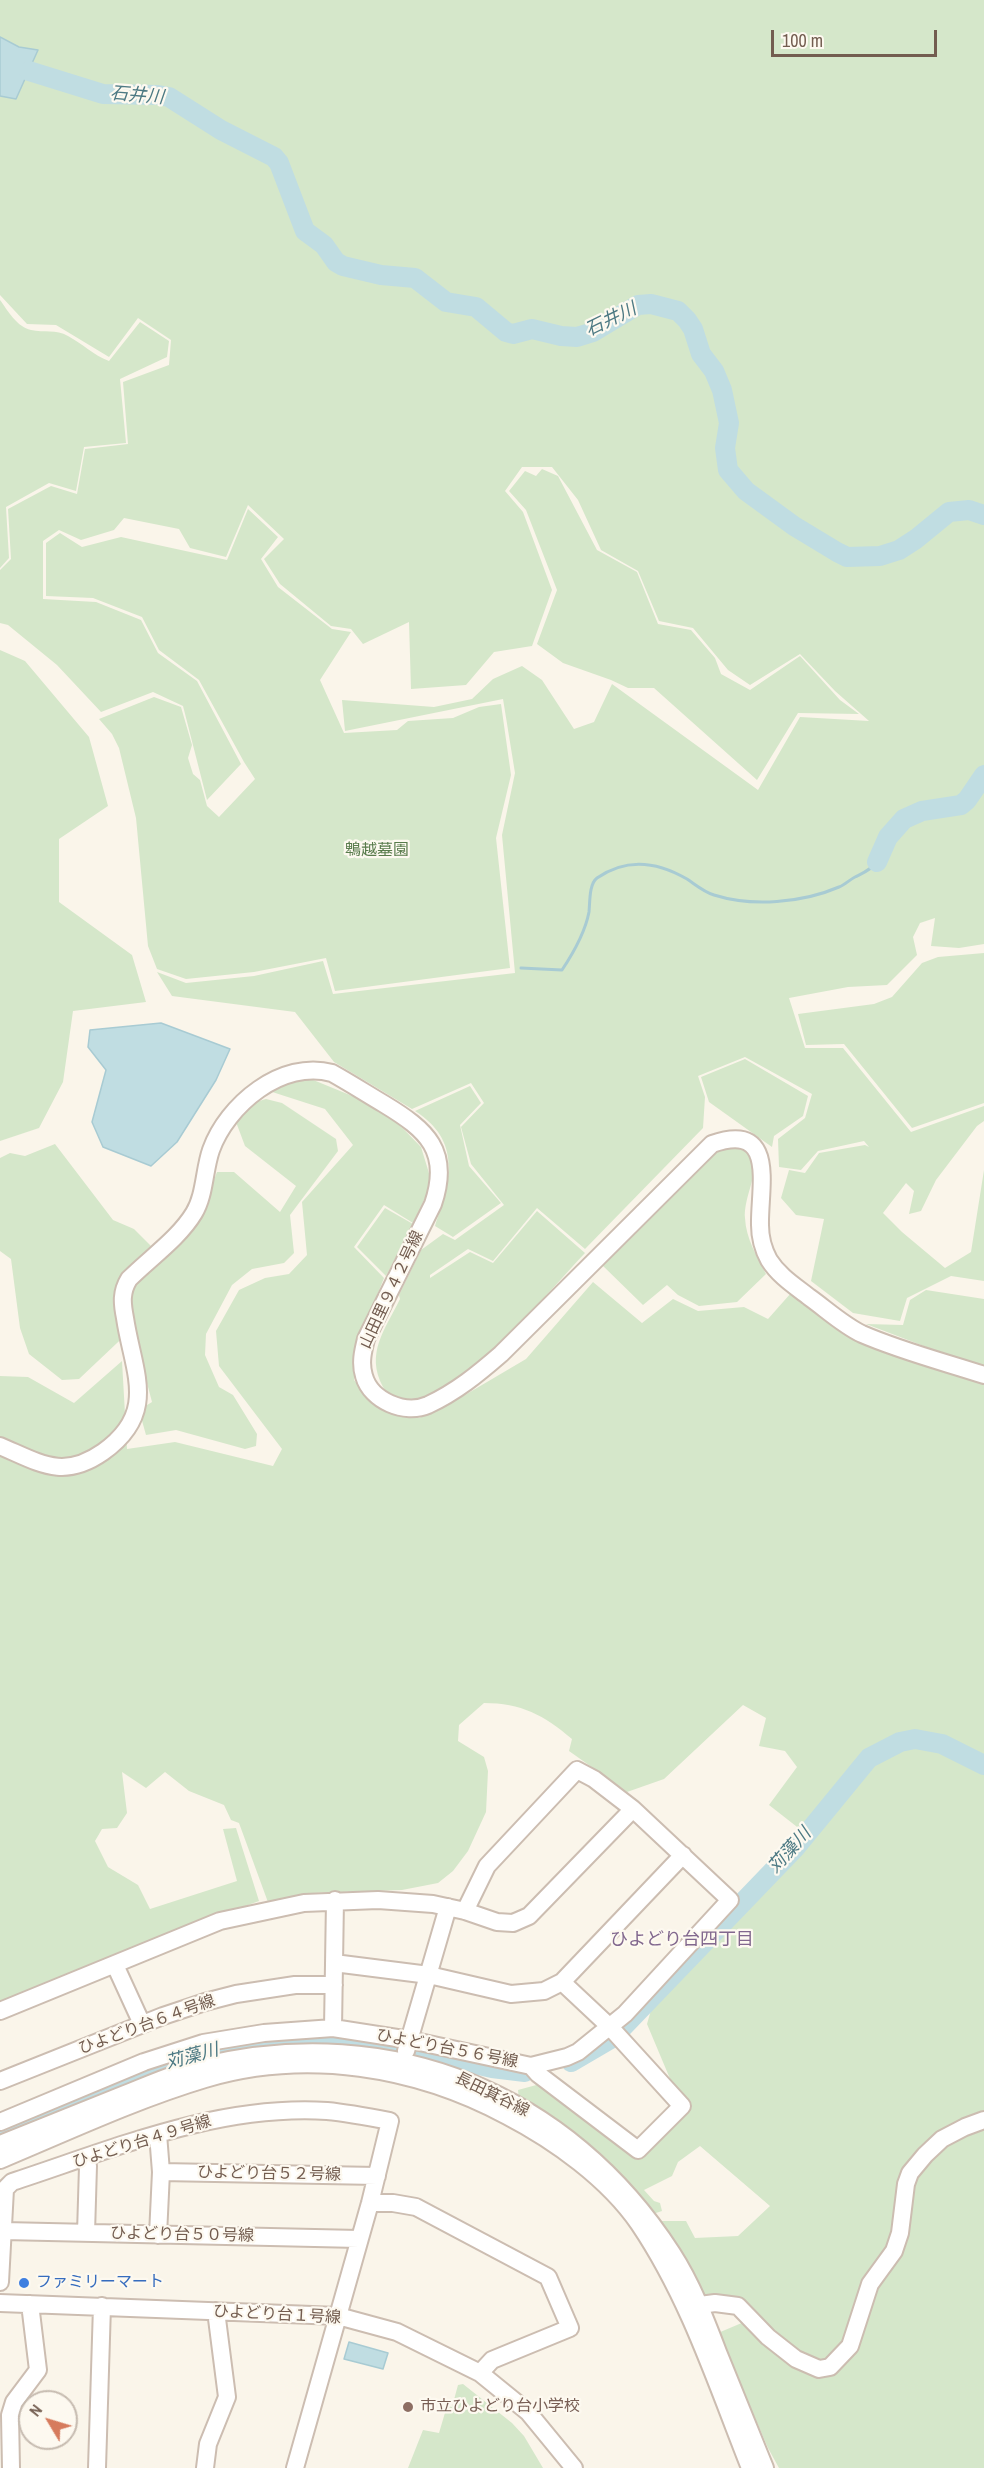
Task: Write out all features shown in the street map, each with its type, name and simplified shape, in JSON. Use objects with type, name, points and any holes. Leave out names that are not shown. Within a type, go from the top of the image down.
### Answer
[{"type":"street","name":"山田里９４２号線","points":[[0,1446],[43,1464],[67,1468],[90,1460],[108,1448],[125,1430],[137,1410],[139,1382],[127,1334],[122,1302],[124,1288],[129,1279],[187,1223],[196,1210],[211,1150],[225,1122],[240,1103],[251,1094],[293,1073],[321,1070],[333,1073],[411,1120],[426,1134],[438,1158],[439,1186],[433,1204],[366,1339],[362,1356],[364,1378],[373,1393],[393,1405],[413,1409],[427,1406],[465,1385],[501,1354],[712,1144],[724,1140],[740,1140],[756,1150],[761,1160],[763,1172],[761,1241],[770,1262],[788,1281],[860,1333],[984,1375]]},
{"type":"street","name":"ひよどり台５６号線","points":[[0,2122],[144,2062],[203,2043],[264,2033],[333,2028],[410,2040],[531,2066],[578,2052],[610,2027],[730,1900],[633,1809],[594,1779],[577,1770],[487,1866],[465,1911]]},
{"type":"street","points":[[0,2011],[220,1921],[304,1903],[378,1900],[447,1907],[497,1922],[513,1923],[529,1916],[633,1809]]},
{"type":"street","points":[[334,1963],[429,1975],[511,1994],[544,1991],[562,1982],[683,1855]]},
{"type":"street","points":[[333,2028],[335,1900]]},
{"type":"street","points":[[400,2068],[447,1907]]},
{"type":"street","points":[[115,1965],[142,2024]]},
{"type":"street","points":[[531,2066],[538,2074],[638,2150],[682,2106],[610,2027],[562,1982]]},
{"type":"street","name":"ひよどり台６４号線","points":[[0,2081],[142,2024],[205,2002],[236,1994],[295,1985],[334,1985]]},
{"type":"street","name":"長田箕谷線","points":[[0,2144],[148,2085],[202,2066],[243,2057],[292,2052],[329,2052],[479,2085],[546,2122],[588,2153],[621,2186],[645,2216],[673,2254],[700,2305],[765,2468]]},
{"type":"street","name":"長田箕谷線","points":[[0,2160],[155,2096],[207,2078],[290,2065],[400,2068],[473,2098],[538,2133],[579,2163],[613,2194],[637,2222],[685,2305],[750,2468]]},
{"type":"street","name":"ひよどり台４９号線","points":[[0,2282],[5,2189],[12,2182],[158,2134],[220,2118],[277,2112],[324,2111],[390,2121],[370,2203],[295,2468]]},
{"type":"street","points":[[700,2305],[716,2302],[738,2306],[768,2337],[796,2359],[819,2369],[830,2367],[850,2346],[870,2284],[894,2251],[900,2233],[906,2184],[910,2173],[924,2155],[942,2139],[984,2120]]},
{"type":"street","points":[[158,2134],[161,2172],[158,2235]]},
{"type":"street","points":[[85,2158],[88,2166],[86,2233]]},
{"type":"street","name":"ひよどり台５２号線","points":[[161,2172],[377,2176]]},
{"type":"street","points":[[370,2203],[393,2203],[416,2207],[548,2277],[570,2328],[492,2360],[480,2373]]},
{"type":"street","name":"ひよどり台５０号線","points":[[4,2231],[359,2240]]},
{"type":"street","name":"ひよどり台１号線","points":[[0,2303],[338,2316],[397,2332],[480,2373],[528,2412],[574,2468]]},
{"type":"street","points":[[11,2468],[10,2415],[14,2402],[38,2370],[30,2304]]},
{"type":"street","points":[[97,2468],[102,2306]]},
{"type":"street","points":[[205,2468],[208,2444],[227,2397],[216,2311]]},
{"type":"green space","points":[[0,0],[984,0],[984,944],[959,948],[931,946],[935,918],[920,923],[913,937],[917,955],[887,985],[848,987],[789,998],[805,1048],[843,1048],[911,1132],[984,1106],[984,1121],[977,1126],[936,1180],[921,1211],[909,1214],[914,1191],[906,1183],[883,1213],[945,1268],[971,1252],[984,1170],[984,1281],[951,1276],[907,1298],[900,1321],[853,1313],[811,1281],[824,1219],[796,1215],[781,1198],[789,1170],[805,1173],[819,1153],[865,1145],[869,1147],[864,1141],[818,1151],[801,1170],[779,1167],[778,1139],[805,1118],[812,1094],[745,1057],[698,1076],[705,1097],[703,1128],[585,1249],[537,1208],[493,1261],[468,1249],[430,1275],[430,1278],[470,1252],[493,1263],[537,1211],[585,1253],[493,1350],[443,1391],[423,1399],[408,1401],[393,1397],[383,1387],[376,1363],[379,1342],[421,1250],[443,1234],[455,1240],[504,1205],[471,1164],[461,1127],[484,1103],[471,1083],[412,1109],[334,1062],[295,1012],[172,996],[157,972],[186,983],[254,976],[323,961],[333,994],[515,973],[502,835],[515,773],[503,699],[345,731],[342,700],[434,707],[472,699],[493,679],[522,666],[542,680],[574,729],[594,722],[612,684],[758,790],[800,717],[869,721],[835,691],[800,654],[750,685],[728,670],[693,628],[659,621],[638,571],[601,550],[578,500],[552,467],[522,467],[505,491],[523,512],[552,590],[532,646],[494,652],[466,685],[411,689],[409,622],[363,644],[351,629],[331,626],[280,584],[264,559],[284,539],[248,505],[226,557],[190,548],[179,529],[124,518],[114,530],[81,540],[59,530],[43,541],[43,599],[96,602],[141,620],[158,653],[197,681],[241,764],[207,800],[183,706],[153,692],[101,712],[57,665],[8,625],[0,623],[0,570],[11,559],[8,509],[51,486],[77,494],[85,449],[128,444],[123,382],[169,365],[171,340],[138,318],[109,357],[56,325],[27,324],[0,295]]},
{"type":"green space","points":[[0,300],[21,326],[36,331],[63,334],[109,361],[140,322],[169,341],[167,357],[120,379],[126,443],[84,447],[76,491],[49,483],[6,507],[9,558],[0,568]]},
{"type":"green space","points":[[542,469],[558,476],[597,550],[637,572],[658,624],[691,630],[715,658],[721,674],[750,690],[800,656],[840,700],[859,714],[798,713],[757,780],[654,688],[628,688],[563,663],[537,644],[557,590],[526,510],[509,491],[525,471],[536,476]]},
{"type":"green space","name":"鵯越墓園","points":[[248,509],[278,537],[261,559],[278,587],[332,629],[351,632],[320,680],[344,733],[397,730],[408,721],[453,718],[479,707],[501,704],[511,775],[496,838],[510,968],[335,991],[326,958],[254,972],[186,979],[157,969],[148,946],[136,818],[119,748],[112,734],[99,719],[154,697],[181,707],[192,745],[188,758],[193,774],[200,780],[207,806],[219,817],[255,779],[199,680],[159,650],[142,617],[93,598],[46,596],[46,543],[60,533],[82,547],[121,537],[227,560]]},
{"type":"green space","points":[[0,650],[25,661],[89,737],[108,806],[59,839],[59,902],[132,955],[146,1002],[73,1011],[63,1082],[39,1128],[0,1141]]},
{"type":"green space","points":[[984,953],[984,1103],[912,1128],[844,1044],[806,1045],[798,1014],[874,1004],[892,997],[922,963],[938,957]]},
{"type":"green space","points":[[745,1059],[808,1096],[803,1116],[774,1136],[772,1147],[709,1102],[701,1077]]},
{"type":"green space","points":[[306,1077],[384,1109],[421,1147],[432,1183],[413,1223],[384,1205],[354,1247],[384,1278],[358,1344],[354,1380],[375,1405],[419,1418],[465,1395],[526,1359],[593,1282],[642,1323],[673,1299],[698,1311],[744,1307],[768,1319],[791,1293],[984,1382],[984,2468],[779,2468],[718,2333],[744,2322],[730,2309],[700,2293],[680,2262],[660,2221],[686,2221],[695,2238],[738,2236],[770,2206],[700,2146],[678,2162],[672,2176],[644,2190],[654,2201],[660,2203],[662,2211],[653,2214],[623,2180],[561,2125],[519,2101],[518,2090],[540,2084],[641,2154],[686,2110],[676,2093],[647,2024],[651,2010],[669,1984],[801,1830],[769,1805],[797,1767],[785,1751],[759,1746],[766,1718],[743,1705],[664,1779],[627,1792],[569,1751],[572,1739],[552,1723],[521,1708],[484,1703],[459,1725],[458,1741],[484,1757],[488,1771],[486,1812],[468,1851],[453,1871],[438,1883],[402,1890],[312,1893],[269,1905],[239,1823],[231,1820],[224,1805],[189,1791],[165,1772],[146,1788],[122,1772],[127,1813],[117,1828],[102,1829],[95,1841],[108,1867],[138,1885],[150,1909],[237,1881],[223,1829],[236,1828],[259,1901],[162,1937],[69,1980],[0,2002],[0,1376],[28,1377],[74,1403],[122,1361],[127,1449],[175,1442],[273,1466],[282,1449],[219,1366],[216,1331],[239,1290],[265,1278],[289,1274],[307,1255],[302,1202],[353,1145],[325,1109],[266,1090]]},
{"type":"green space","points":[[470,1086],[481,1103],[460,1125],[469,1166],[501,1203],[453,1237],[435,1226],[448,1178],[449,1163],[446,1149],[440,1135],[415,1111]]},
{"type":"green space","points":[[266,1099],[282,1103],[336,1139],[338,1151],[290,1215],[294,1253],[284,1263],[252,1269],[232,1285],[206,1334],[205,1355],[219,1387],[233,1395],[257,1434],[256,1446],[245,1449],[176,1430],[146,1435],[139,1410],[152,1402],[137,1345],[135,1326],[79,1379],[62,1380],[29,1354],[20,1328],[11,1259],[0,1251],[0,1158],[10,1153],[25,1156],[55,1144],[113,1220],[134,1229],[161,1256],[200,1216],[217,1172],[234,1172],[280,1212],[296,1186],[245,1146],[236,1122],[249,1104]]},
{"type":"green space","points":[[735,1144],[751,1160],[753,1168],[745,1218],[752,1247],[766,1274],[737,1302],[699,1306],[678,1295],[667,1285],[643,1305],[601,1264],[703,1153]]},
{"type":"green space","points":[[385,1208],[413,1224],[386,1276],[357,1247]]},
{"type":"green space","points":[[926,1290],[984,1299],[984,1369],[866,1324],[903,1325],[910,1300]]},
{"type":"green space","points":[[463,2384],[512,2423],[524,2436],[543,2468],[408,2468],[423,2430],[439,2433],[447,2406],[452,2407],[458,2385]]},
{"type":"water","points":[[0,37],[19,47],[38,50],[16,99],[0,96]]},
{"type":"water","points":[[161,1023],[230,1049],[216,1080],[177,1142],[151,1166],[103,1147],[92,1122],[106,1070],[88,1047],[90,1030]]},
{"type":"water","points":[[349,2342],[388,2353],[383,2369],[344,2359]]},
{"type":"waterway","name":"石井川","points":[[29,71],[103,94],[169,97],[221,130],[274,157],[279,163],[305,231],[324,245],[336,262],[343,266],[381,275],[415,278],[446,302],[476,307],[506,332],[513,334],[532,329],[561,336],[577,337],[593,332],[638,305],[651,304],[678,311],[693,329],[701,354],[714,371],[722,390],[729,423],[725,448],[728,470],[746,491],[794,526],[847,557],[880,556],[899,550],[949,512],[969,510],[984,515]]},
{"type":"waterway","points":[[877,862],[888,837],[904,819],[922,811],[961,805],[984,775]]},
{"type":"waterway","points":[[521,968],[562,970],[585,927],[594,881],[608,871],[620,867],[642,864],[654,866],[676,873],[714,895],[760,902],[793,900],[825,892],[843,885],[870,869],[877,862]]},
{"type":"waterway","name":"苅藻川","points":[[620,2030],[796,1847],[869,1758],[900,1742],[915,1739],[942,1744],[984,1765]]},
{"type":"waterway","name":"苅藻川","points":[[571,2062],[612,2038]]},
{"type":"waterway","name":"苅藻川","points":[[0,2131],[156,2067],[253,2041],[358,2040],[396,2046]]},
{"type":"waterway","name":"苅藻川","points":[[423,2052],[492,2068],[525,2072]]},
{"type":"place","name":"ファミリーマート","points":[[24,2283]]},
{"type":"place","name":"市立ひよどり台小学校","points":[[408,2407]]},
{"type":"district","name":"ひよどり台四丁目","points":[[682,1940]]}]
